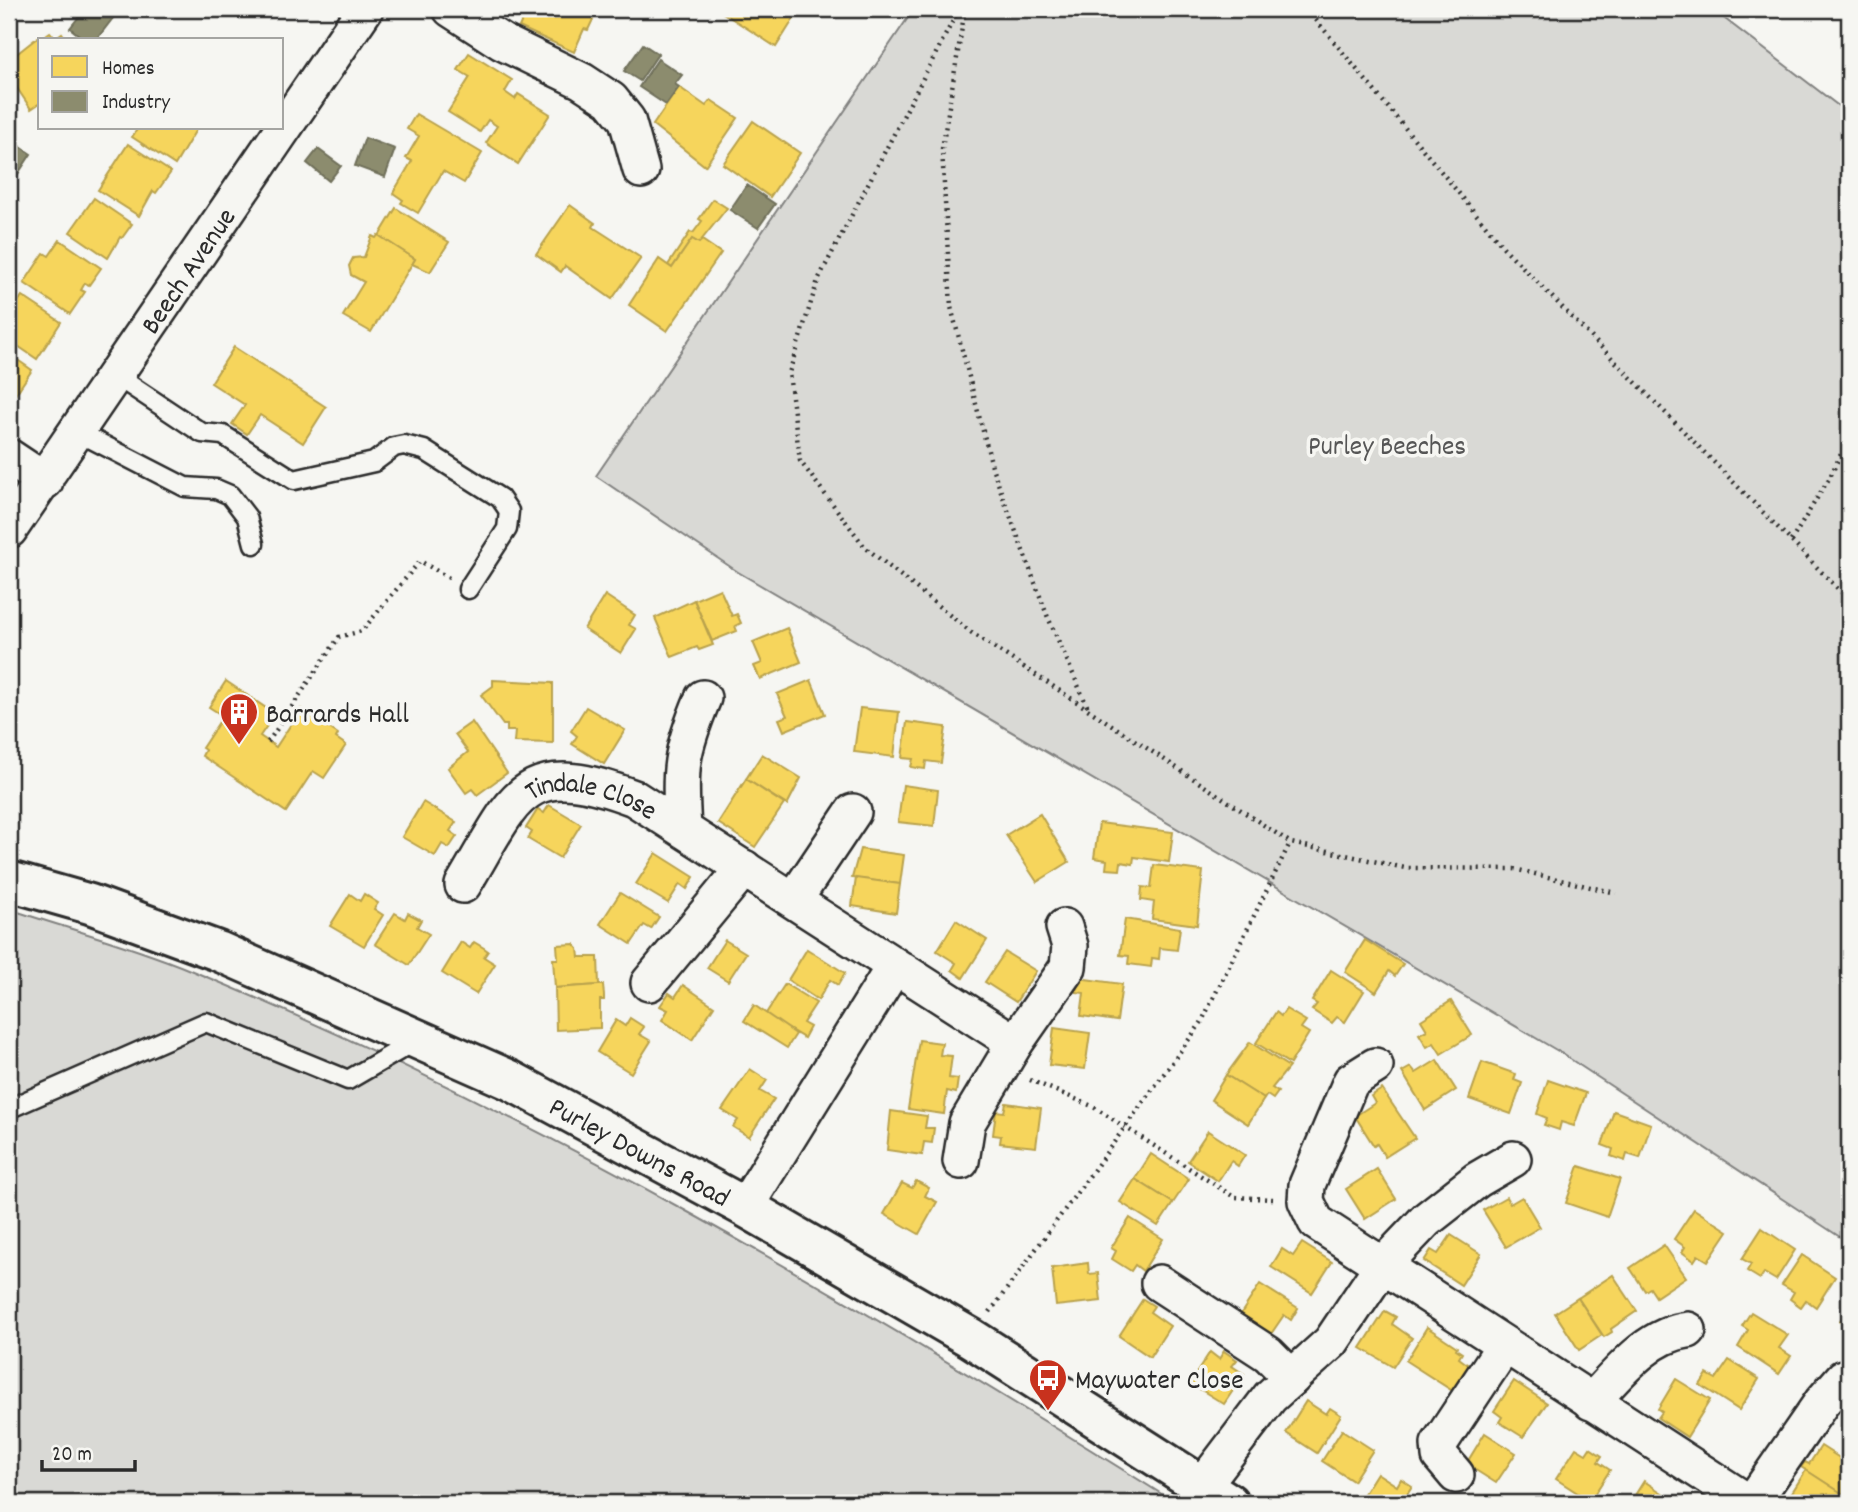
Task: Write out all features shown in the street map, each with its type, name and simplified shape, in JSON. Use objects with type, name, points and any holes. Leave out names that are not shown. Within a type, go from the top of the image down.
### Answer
[{"type":"street","points":[[451,9],[502,43],[582,82],[611,100],[626,120],[640,170]]},
{"type":"street","name":"Beech Avenue","points":[[284,116],[351,13]]},
{"type":"street","name":"Beech Avenue","points":[[9,530],[78,432],[275,130]]},
{"type":"street","points":[[9,457],[45,481]]},
{"type":"street","name":"Tindale Close","points":[[683,828],[679,771],[686,739],[703,698]]},
{"type":"street","name":"Tindale Close","points":[[463,885],[513,802],[533,786],[562,779],[595,783],[634,798],[794,900],[894,967],[1009,1054]]},
{"type":"street","points":[[794,900],[853,812]]},
{"type":"street","points":[[649,983],[744,868]]},
{"type":"street","name":"Purley Downs Road","points":[[9,881],[90,904],[218,951],[510,1080],[745,1207],[971,1338],[1216,1494]]},
{"type":"street","points":[[961,1161],[967,1123],[1009,1054],[1068,967],[1070,946],[1064,927]]},
{"type":"street","points":[[745,1207],[894,967]]},
{"type":"street","points":[[1375,1066],[1351,1081],[1307,1185],[1306,1201],[1316,1222],[1745,1502],[1843,1378]]},
{"type":"street","points":[[1216,1494],[1270,1397],[1331,1342],[1382,1266],[1426,1220],[1477,1180],[1513,1159]]},
{"type":"street","points":[[1159,1283],[1268,1354],[1292,1378]]},
{"type":"street","points":[[1591,1402],[1636,1356],[1668,1333],[1688,1331]]},
{"type":"street","points":[[1456,1475],[1440,1456],[1439,1444],[1504,1346]]},
{"type":"lane","points":[[115,375],[202,433],[223,435],[294,480],[374,462],[394,447],[404,445],[424,450],[500,498],[509,511],[507,529],[468,589]]},
{"type":"lane","points":[[78,432],[185,487],[216,489],[230,495],[247,517],[254,544]]},
{"type":"lane","points":[[15,1106],[206,1022],[348,1080],[417,1040]]},
{"type":"path","points":[[959,9],[818,280],[789,373],[800,461],[864,547],[972,633],[1290,843],[1405,868],[1514,869],[1616,893]]},
{"type":"path","points":[[965,9],[942,149],[951,307],[993,470],[1047,615],[1089,711]]},
{"type":"path","points":[[1307,9],[1504,248],[1849,600]]},
{"type":"path","points":[[1791,541],[1830,477],[1849,437]]},
{"type":"path","points":[[268,742],[339,637],[362,631],[420,561],[468,589]]},
{"type":"path","points":[[971,1338],[1201,1023],[1290,843]]},
{"type":"path","points":[[1009,1054],[1054,1092],[1092,1106],[1234,1197],[1306,1201]]},
{"type":"green space","name":"Purley Beeches","points":[[914,9],[1712,9],[1849,114],[1849,1243],[1558,1051],[738,572],[596,476]]},
{"type":"green space","points":[[9,909],[123,945],[190,970],[319,1026],[571,1149],[816,1285],[1176,1503],[9,1503]]},
{"type":"building: Homes","points":[[527,9],[585,9],[596,13],[588,30],[584,29],[574,52],[519,27]]},
{"type":"building: Homes","points":[[717,9],[809,9],[805,16],[798,12],[776,47]]},
{"type":"building: Homes","points":[[50,32],[55,38],[41,38]]},
{"type":"building: Homes","points":[[38,37],[38,104],[31,109],[9,76],[9,60]]},
{"type":"building: Homes","points":[[469,53],[512,80],[505,92],[515,99],[518,94],[550,114],[518,164],[486,143],[497,126],[488,120],[480,132],[448,112],[470,77],[458,70]]},
{"type":"building: Homes","points":[[679,87],[706,106],[711,100],[738,118],[705,166],[653,125]]},
{"type":"building: Homes","points":[[416,114],[482,153],[464,183],[443,171],[418,213],[401,203],[403,200],[393,193],[412,161],[406,158],[419,136],[407,129]]},
{"type":"building: Homes","points":[[753,121],[800,153],[770,197],[723,164]]},
{"type":"building: Homes","points":[[137,130],[196,130],[175,165],[132,137]]},
{"type":"building: Homes","points":[[128,144],[171,172],[156,193],[153,191],[139,216],[98,190]]},
{"type":"building: Homes","points":[[94,198],[132,224],[122,238],[120,237],[108,258],[70,232]]},
{"type":"building: Homes","points":[[713,199],[727,208],[699,243],[692,239],[672,268],[668,265],[690,232],[693,233],[702,221],[699,219]]},
{"type":"building: Homes","points":[[570,205],[595,223],[593,227],[641,258],[612,299],[565,266],[561,272],[536,254]]},
{"type":"building: Homes","points":[[396,208],[449,242],[430,272],[412,264],[415,259],[379,236]]},
{"type":"building: Homes","points":[[378,235],[415,259],[371,332],[343,316],[364,282],[351,275],[349,266],[353,258],[364,257],[372,236],[376,238]]},
{"type":"building: Homes","points":[[692,239],[699,243],[702,240],[721,253],[667,331],[629,305],[659,259],[672,268]]},
{"type":"building: Homes","points":[[60,240],[101,268],[89,285],[85,283],[81,290],[85,292],[70,314],[24,283],[44,253],[49,256]]},
{"type":"building: Homes","points":[[22,296],[61,322],[37,359],[9,340],[9,315]]},
{"type":"building: Homes","points":[[234,347],[326,407],[303,443],[260,415],[247,434],[232,424],[245,405],[211,383]]},
{"type":"building: Homes","points":[[9,354],[32,370],[9,404]]},
{"type":"building: Homes","points":[[720,589],[732,616],[737,614],[741,623],[735,626],[737,631],[712,641],[694,600]]},
{"type":"building: Homes","points":[[605,595],[635,615],[629,625],[636,629],[621,653],[584,629]]},
{"type":"building: Homes","points":[[694,600],[713,645],[699,650],[697,647],[672,657],[655,618]]},
{"type":"building: Homes","points":[[787,628],[801,662],[760,679],[754,666],[762,663],[753,642]]},
{"type":"building: Homes","points":[[493,680],[553,683],[553,743],[514,742],[515,731],[507,731],[507,725],[503,725],[481,695],[493,686]]},
{"type":"building: Homes","points":[[811,680],[825,714],[784,731],[779,719],[787,716],[777,694]]},
{"type":"building: Homes","name":"Barrards Hall","points":[[226,681],[275,714],[260,736],[276,747],[301,709],[338,734],[336,738],[346,745],[324,778],[313,771],[286,812],[202,756],[205,750],[202,748],[223,716],[209,707]]},
{"type":"building: Homes","points":[[586,707],[625,730],[604,764],[572,744],[577,736],[571,731]]},
{"type":"building: Homes","points":[[860,708],[899,712],[894,757],[854,752]]},
{"type":"building: Homes","points":[[472,722],[507,773],[477,795],[472,789],[466,793],[448,768],[468,752],[455,734]]},
{"type":"building: Homes","points":[[907,722],[946,727],[941,763],[926,761],[925,769],[917,768],[911,767],[913,759],[902,758]]},
{"type":"building: Homes","points":[[762,754],[801,778],[787,805],[746,779]]},
{"type":"building: Homes","points":[[746,779],[784,804],[755,847],[718,823]]},
{"type":"building: Homes","points":[[903,785],[938,790],[934,826],[898,822]]},
{"type":"building: Homes","points":[[423,802],[456,822],[450,831],[457,836],[449,848],[442,844],[435,856],[402,837]]},
{"type":"building: Homes","points":[[549,805],[581,824],[560,858],[528,839],[532,832],[526,828],[538,809],[544,813]]},
{"type":"building: Homes","points":[[1040,814],[1069,862],[1037,882],[1006,835]]},
{"type":"building: Homes","points":[[1099,823],[1173,832],[1169,862],[1134,857],[1133,864],[1121,862],[1120,870],[1106,869],[1107,860],[1094,858]]},
{"type":"building: Homes","points":[[860,849],[904,855],[900,884],[852,878]]},
{"type":"building: Homes","points":[[656,853],[694,877],[687,889],[680,884],[668,903],[636,884]]},
{"type":"building: Homes","points":[[1154,865],[1203,871],[1197,925],[1152,919],[1154,902],[1141,900],[1142,887],[1151,888]]},
{"type":"building: Homes","points":[[856,878],[900,884],[896,913],[852,906]]},
{"type":"building: Homes","points":[[620,893],[659,917],[651,929],[644,925],[631,944],[600,924]]},
{"type":"building: Homes","points":[[350,894],[360,901],[364,894],[378,903],[374,909],[383,915],[364,946],[330,926]]},
{"type":"building: Homes","points":[[395,913],[405,919],[408,913],[421,920],[417,927],[429,934],[409,965],[375,944]]},
{"type":"building: Homes","points":[[1125,919],[1180,928],[1177,950],[1160,948],[1159,959],[1152,958],[1151,967],[1128,964],[1129,956],[1120,955]]},
{"type":"building: Homes","points":[[956,920],[987,940],[963,978],[952,970],[956,963],[937,951]]},
{"type":"building: Homes","points":[[725,940],[746,953],[728,981],[707,968]]},
{"type":"building: Homes","points":[[1365,940],[1403,964],[1395,976],[1389,971],[1376,992],[1345,972]]},
{"type":"building: Homes","points":[[461,942],[470,948],[474,942],[484,948],[488,951],[484,957],[495,964],[476,994],[442,973]]},
{"type":"building: Homes","points":[[574,944],[579,957],[598,957],[599,985],[555,988],[553,959],[558,959],[557,945]]},
{"type":"building: Homes","points":[[807,949],[845,973],[838,985],[830,980],[818,1000],[788,980]]},
{"type":"building: Homes","points":[[1005,952],[1036,971],[1016,1002],[985,982]]},
{"type":"building: Homes","points":[[1331,970],[1364,991],[1345,1022],[1337,1017],[1332,1023],[1312,1010],[1317,1004],[1312,1001]]},
{"type":"building: Homes","points":[[1078,978],[1122,984],[1117,1021],[1081,1016],[1084,993],[1076,992]]},
{"type":"building: Homes","points":[[785,984],[816,1003],[803,1023],[810,1027],[804,1038],[765,1015]]},
{"type":"building: Homes","points":[[603,985],[600,1028],[556,1030],[555,988]]},
{"type":"building: Homes","points":[[683,985],[714,1006],[692,1040],[662,1020],[668,1010],[660,1006],[669,993],[675,997]]},
{"type":"building: Homes","points":[[1451,1001],[1472,1035],[1441,1054],[1434,1043],[1427,1047],[1419,1034],[1427,1030],[1421,1020]]},
{"type":"building: Homes","points":[[754,1005],[796,1034],[787,1048],[744,1021]]},
{"type":"building: Homes","points":[[1286,1009],[1306,1021],[1301,1028],[1309,1033],[1290,1064],[1256,1043],[1276,1012],[1281,1016]]},
{"type":"building: Homes","points":[[630,1018],[644,1027],[639,1034],[651,1041],[631,1073],[597,1052],[616,1020],[625,1026]]},
{"type":"building: Homes","points":[[1054,1028],[1090,1033],[1085,1069],[1049,1065]]},
{"type":"building: Homes","points":[[919,1040],[942,1043],[940,1055],[952,1056],[949,1078],[958,1079],[956,1093],[947,1091],[944,1114],[908,1109]]},
{"type":"building: Homes","points":[[1250,1042],[1289,1067],[1272,1088],[1278,1092],[1273,1099],[1267,1095],[1264,1099],[1226,1075]]},
{"type":"building: Homes","points":[[1437,1060],[1456,1090],[1425,1110],[1402,1072],[1411,1067],[1416,1073]]},
{"type":"building: Homes","points":[[1482,1062],[1516,1074],[1514,1080],[1522,1083],[1511,1114],[1469,1099]]},
{"type":"building: Homes","points":[[750,1069],[767,1080],[760,1091],[774,1099],[749,1137],[733,1127],[738,1120],[722,1110]]},
{"type":"building: Homes","points":[[1226,1075],[1264,1099],[1248,1124],[1211,1100]]},
{"type":"building: Homes","points":[[1548,1080],[1586,1093],[1574,1126],[1561,1122],[1559,1130],[1544,1125],[1547,1118],[1537,1114]]},
{"type":"building: Homes","points":[[1382,1089],[1415,1138],[1385,1157],[1377,1144],[1374,1146],[1355,1116],[1375,1103],[1371,1096]]},
{"type":"building: Homes","points":[[1006,1103],[1041,1108],[1036,1147],[1000,1143],[1001,1136],[993,1135],[996,1111],[1004,1112]]},
{"type":"building: Homes","points":[[891,1111],[927,1116],[925,1128],[934,1128],[932,1143],[924,1142],[922,1155],[887,1150]]},
{"type":"building: Homes","points":[[1614,1111],[1651,1124],[1640,1158],[1627,1154],[1625,1161],[1611,1156],[1613,1149],[1602,1145]]},
{"type":"building: Homes","points":[[1208,1131],[1245,1155],[1238,1166],[1231,1161],[1218,1181],[1188,1161]]},
{"type":"building: Homes","points":[[1151,1154],[1189,1179],[1173,1203],[1135,1179]]},
{"type":"building: Homes","points":[[1579,1166],[1620,1179],[1607,1217],[1566,1203]]},
{"type":"building: Homes","points":[[1377,1169],[1396,1199],[1365,1219],[1346,1189]]},
{"type":"building: Homes","points":[[1135,1179],[1173,1203],[1158,1226],[1120,1202]]},
{"type":"building: Homes","points":[[916,1181],[929,1188],[925,1196],[937,1202],[919,1234],[884,1214],[902,1183],[912,1188]]},
{"type":"building: Homes","points":[[1506,1197],[1510,1204],[1522,1197],[1540,1227],[1506,1247],[1483,1210]]},
{"type":"building: Homes","points":[[1694,1209],[1728,1231],[1708,1261],[1698,1255],[1694,1261],[1682,1252],[1685,1247],[1674,1239]]},
{"type":"building: Homes","points":[[1130,1218],[1163,1239],[1143,1271],[1135,1265],[1131,1271],[1112,1259],[1116,1251],[1111,1248]]},
{"type":"building: Homes","points":[[1762,1228],[1795,1250],[1776,1280],[1764,1273],[1760,1279],[1747,1271],[1751,1264],[1742,1259]]},
{"type":"building: Homes","points":[[1451,1235],[1481,1254],[1461,1285],[1424,1261],[1431,1250],[1438,1254]]},
{"type":"building: Homes","points":[[1302,1243],[1332,1262],[1312,1293],[1271,1267],[1282,1249],[1293,1256]]},
{"type":"building: Homes","points":[[1664,1245],[1686,1277],[1656,1297],[1650,1288],[1645,1291],[1630,1268]]},
{"type":"building: Homes","points":[[1802,1255],[1835,1277],[1816,1307],[1806,1300],[1801,1307],[1790,1299],[1794,1292],[1782,1285]]},
{"type":"building: Homes","points":[[1088,1263],[1089,1274],[1098,1273],[1101,1301],[1056,1306],[1052,1268]]},
{"type":"building: Homes","points":[[1613,1275],[1637,1311],[1604,1337],[1578,1298]]},
{"type":"building: Homes","points":[[1260,1284],[1298,1308],[1291,1320],[1284,1315],[1271,1334],[1240,1315]]},
{"type":"building: Homes","points":[[1578,1298],[1602,1335],[1579,1350],[1555,1313]]},
{"type":"building: Homes","points":[[1143,1299],[1154,1306],[1150,1312],[1170,1326],[1150,1357],[1119,1336]]},
{"type":"building: Homes","points":[[1849,1307],[1849,1337],[1841,1332],[1846,1325],[1840,1321]]},
{"type":"building: Homes","points":[[1385,1311],[1396,1317],[1392,1324],[1412,1338],[1393,1367],[1361,1348]]},
{"type":"building: Homes","points":[[1751,1312],[1788,1335],[1779,1348],[1791,1356],[1779,1374],[1738,1347],[1748,1330],[1742,1326]]},
{"type":"building: Homes","points":[[1427,1327],[1457,1347],[1462,1353],[1459,1358],[1475,1370],[1459,1395],[1406,1361]]},
{"type":"building: Homes","points":[[1224,1351],[1237,1360],[1232,1366],[1244,1374],[1224,1404],[1190,1383],[1210,1352],[1219,1359]]},
{"type":"building: Homes","points":[[1729,1360],[1759,1379],[1739,1410],[1700,1385],[1707,1374],[1716,1379]]},
{"type":"building: Homes","points":[[1676,1379],[1710,1400],[1687,1437],[1658,1418],[1662,1412],[1658,1409]]},
{"type":"building: Homes","points":[[1514,1381],[1547,1403],[1523,1437],[1499,1422],[1502,1417],[1494,1411]]},
{"type":"building: Homes","points":[[1306,1401],[1326,1414],[1330,1408],[1341,1415],[1317,1453],[1286,1433]]},
{"type":"building: Homes","points":[[1342,1430],[1373,1450],[1353,1481],[1322,1461]]},
{"type":"building: Homes","points":[[1485,1433],[1516,1453],[1496,1483],[1466,1464]]},
{"type":"building: Homes","points":[[1821,1446],[1849,1464],[1849,1486],[1843,1494],[1801,1467],[1805,1462],[1809,1464]]},
{"type":"building: Homes","points":[[1576,1448],[1586,1454],[1590,1448],[1602,1456],[1598,1462],[1610,1470],[1590,1501],[1556,1479]]},
{"type":"building: Homes","points":[[1806,1470],[1843,1494],[1838,1503],[1805,1503],[1791,1494]]},
{"type":"building: Homes","points":[[1377,1473],[1397,1486],[1401,1479],[1412,1486],[1401,1503],[1358,1503]]},
{"type":"building: Homes","points":[[1644,1481],[1673,1500],[1677,1503],[1630,1503]]},
{"type":"building: Industry","points":[[85,9],[120,9],[98,38],[82,38],[70,28]]},
{"type":"building: Industry","points":[[643,44],[658,54],[640,81],[624,71]]},
{"type":"building: Industry","points":[[658,59],[682,75],[675,84],[679,87],[666,105],[639,87]]},
{"type":"building: Industry","points":[[365,138],[395,149],[385,177],[355,166]]},
{"type":"building: Industry","points":[[9,139],[31,154],[14,180],[9,176]]},
{"type":"building: Industry","points":[[318,149],[341,166],[329,181],[307,163]]},
{"type":"building: Industry","points":[[747,185],[775,204],[758,228],[730,210]]},
{"type":"place","name":"Barrards Hall","points":[[239,746]]},
{"type":"place","name":"Maywater Close","points":[[1048,1412]]}]
